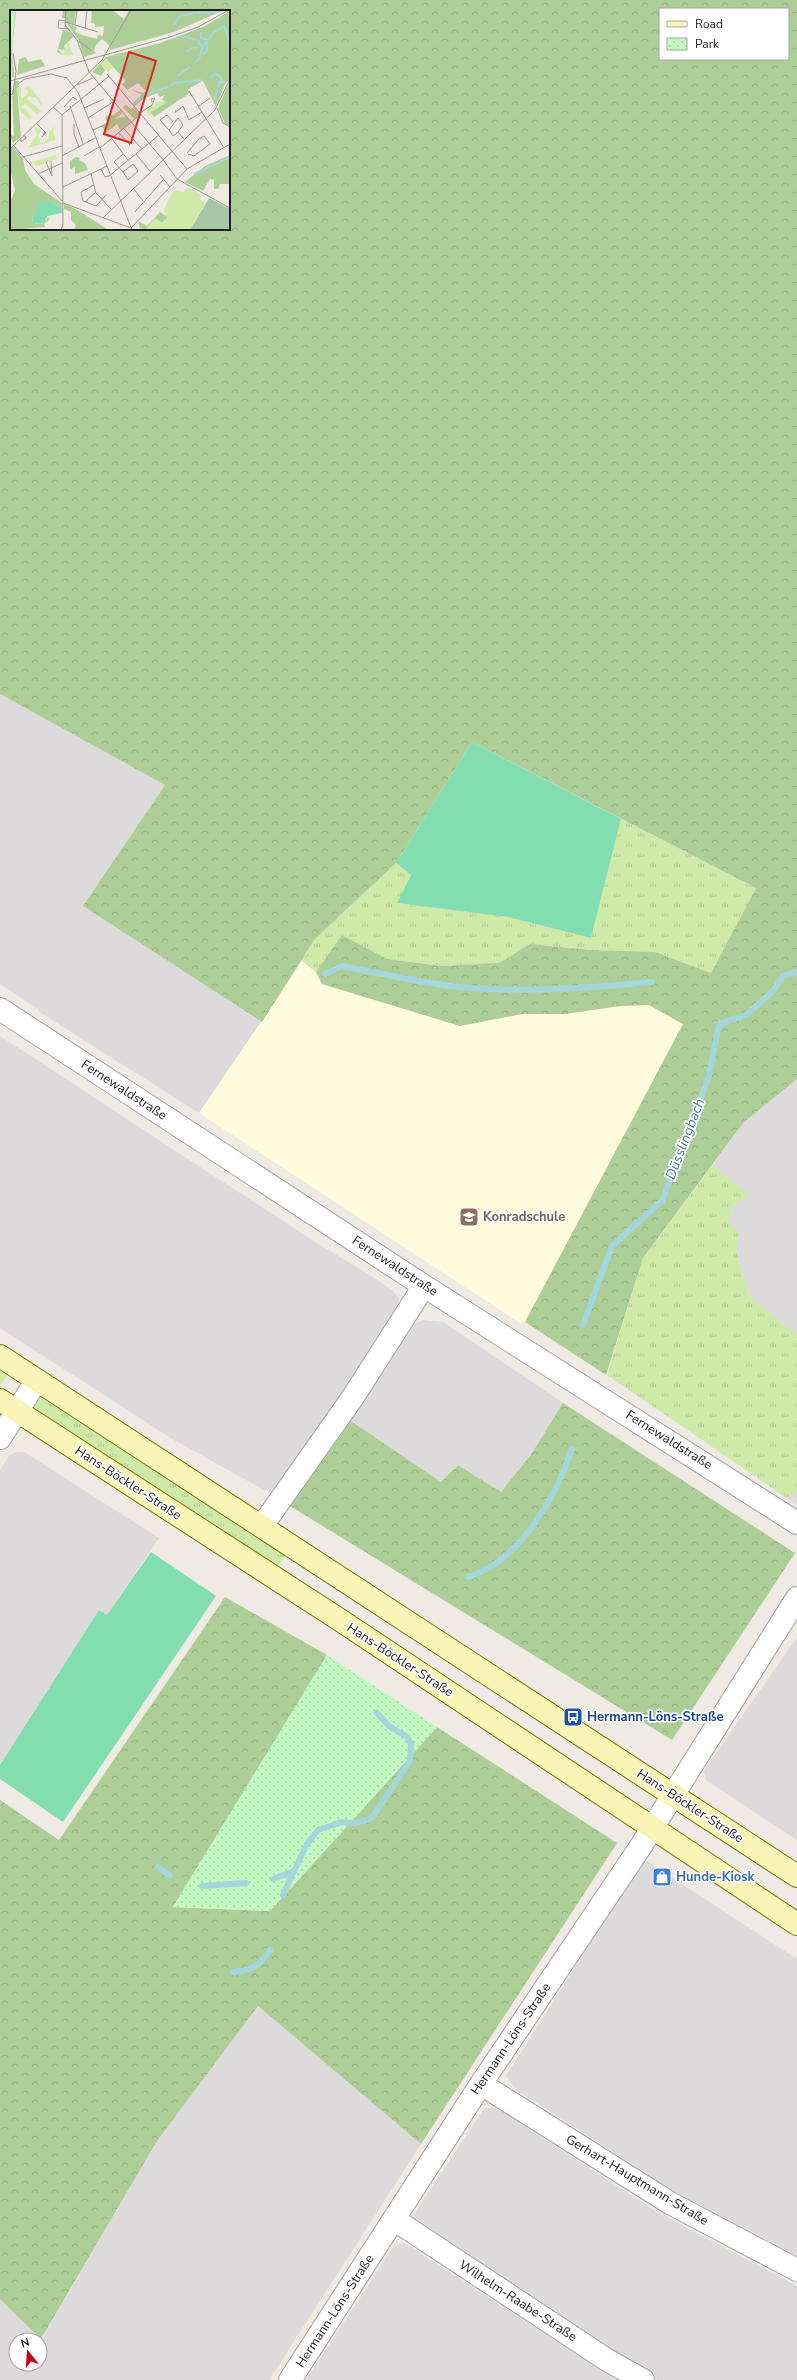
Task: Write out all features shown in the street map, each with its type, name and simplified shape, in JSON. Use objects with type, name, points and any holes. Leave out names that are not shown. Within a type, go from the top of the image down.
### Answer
[{"type":"main road","name":"Hans-Böckler-Straße","points":[[0,1356],[797,1876]]},
{"type":"main road","name":"Hans-Böckler-Straße","points":[[9,1406],[653,1827],[797,1924]]},
{"type":"street","name":"Fernewaldstraße","points":[[0,1010],[424,1286],[796,1519]]},
{"type":"street","points":[[262,1526],[353,1397],[424,1286]]},
{"type":"street","points":[[0,1438],[9,1406],[37,1380]]},
{"type":"street","name":"Hermann-Löns-Straße","points":[[290,2380],[395,2220],[481,2084],[653,1827],[797,1598]]},
{"type":"street","name":"Gerhart-Hauptmann-Straße","points":[[481,2084],[670,2203],[797,2270]]},
{"type":"street","name":"Wilhelm-Raabe-Straße","points":[[395,2220],[607,2360],[643,2380]]},
{"type":"shaded area","points":[[0,694],[165,785],[83,906],[262,1022],[199,1113],[38,1011],[38,1009],[0,984]]},
{"type":"shaded area","name":"Konradschule","points":[[302,961],[316,972],[322,984],[460,1026],[522,1014],[565,1014],[620,1006],[649,1005],[683,1024],[525,1322],[520,1323],[199,1113]]},
{"type":"shaded area","points":[[0,1036],[315,1242],[373,1277],[392,1290],[399,1298],[397,1317],[279,1486],[270,1490],[264,1490],[174,1440],[0,1328]]},
{"type":"shaded area","points":[[797,1079],[797,1335],[749,1296],[736,1251],[740,1233],[729,1224],[731,1207],[750,1195],[712,1166],[743,1123]]},
{"type":"shaded area","points":[[423,1320],[443,1322],[563,1403],[532,1453],[501,1492],[458,1465],[441,1482],[351,1421],[412,1325]]},
{"type":"shaded area","points":[[16,1452],[24,1452],[159,1538],[107,1615],[99,1610],[0,1765],[0,1470],[9,1456]]},
{"type":"shaded area","points":[[797,1490],[797,1505],[785,1497],[793,1496]]},
{"type":"shaded area","points":[[797,1637],[797,1840],[706,1780],[704,1771]]},
{"type":"shaded area","points":[[647,1861],[797,1959],[797,2256],[672,2190],[517,2090],[506,2076],[642,1862]]},
{"type":"shaded area","points":[[258,2006],[421,2144],[269,2380],[0,2380],[0,2299],[35,2332],[8,2332],[8,2372],[48,2372],[48,2332],[46,2332],[157,2141]]},
{"type":"shaded area","points":[[487,2108],[496,2108],[503,2112],[657,2212],[797,2286],[797,2380],[658,2380],[415,2223],[413,2216],[483,2110]]},
{"type":"shaded area","points":[[404,2243],[615,2380],[306,2380],[394,2246]]},
{"type":"green space","points":[[0,0],[797,0],[797,1079],[743,1123],[643,1258],[606,1375],[525,1322],[683,1024],[649,1005],[620,1006],[565,1014],[522,1014],[460,1026],[322,984],[316,972],[342,935],[387,959],[441,966],[499,963],[530,944],[590,950],[655,952],[711,973],[756,888],[472,742],[396,863],[315,939],[262,1022],[83,906],[165,785],[0,694]]},
{"type":"green space","points":[[472,742],[621,819],[591,938],[508,917],[397,903],[411,875],[396,863]]},
{"type":"green space","points":[[621,819],[756,888],[711,973],[655,952],[590,950],[530,944],[499,963],[441,966],[387,959],[342,935],[316,972],[302,961],[315,939],[396,863],[411,875],[398,903],[508,917],[591,938]]},
{"type":"green space","points":[[712,1166],[750,1195],[731,1207],[729,1224],[740,1232],[736,1251],[749,1296],[797,1335],[797,1490],[793,1496],[785,1497],[607,1375],[643,1258]]},
{"type":"green space","points":[[0,1363],[11,1370],[0,1386]]},
{"type":"green space","points":[[41,1394],[289,1552],[274,1571],[33,1411],[34,1401]]},
{"type":"green space","points":[[563,1403],[795,1553],[672,1740],[290,1506],[351,1421],[441,1482],[458,1465],[501,1492],[532,1453]]},
{"type":"green space","points":[[151,1552],[216,1596],[63,1822],[0,1779],[0,1765],[99,1610],[107,1615]]},
{"type":"green space","points":[[225,1597],[327,1655],[173,1907],[270,1911],[437,1727],[617,1843],[421,2144],[258,2006],[157,2141],[45,2332],[34,2332],[0,2299],[0,1800],[59,1840]]},
{"type":"green space","points":[[327,1655],[437,1727],[270,1911],[173,1907]]},
{"type":"waterway","points":[[325,974],[342,966],[444,985],[506,990],[580,988],[652,982]]},
{"type":"waterway","name":"Düsslingbach","points":[[583,1325],[612,1246],[662,1201],[709,1076],[719,1024],[746,1015],[772,992],[783,976],[797,972]]},
{"type":"waterway","name":"Düsslingbach","points":[[468,1577],[486,1569],[504,1557],[519,1543],[546,1507],[565,1468],[572,1449]]},
{"type":"waterway","name":"Düsslingbach","points":[[273,1879],[294,1871],[307,1844],[318,1830],[342,1822],[356,1823],[372,1818],[410,1761],[411,1744],[407,1737],[389,1726],[377,1713]]},
{"type":"waterway","name":"Düsslingbach","points":[[158,1867],[170,1876]]},
{"type":"waterway","points":[[283,1895],[294,1871]]},
{"type":"waterway","name":"Düsslingbach","points":[[202,1886],[246,1883]]},
{"type":"waterway","points":[[233,1972],[255,1967],[270,1950]]},
{"type":"place","name":"Konradschule","points":[[469,1217]]},
{"type":"place","name":"Hermann-Löns-Straße","points":[[573,1717]]},
{"type":"place","name":"Hunde-Kiosk","points":[[662,1877]]}]
